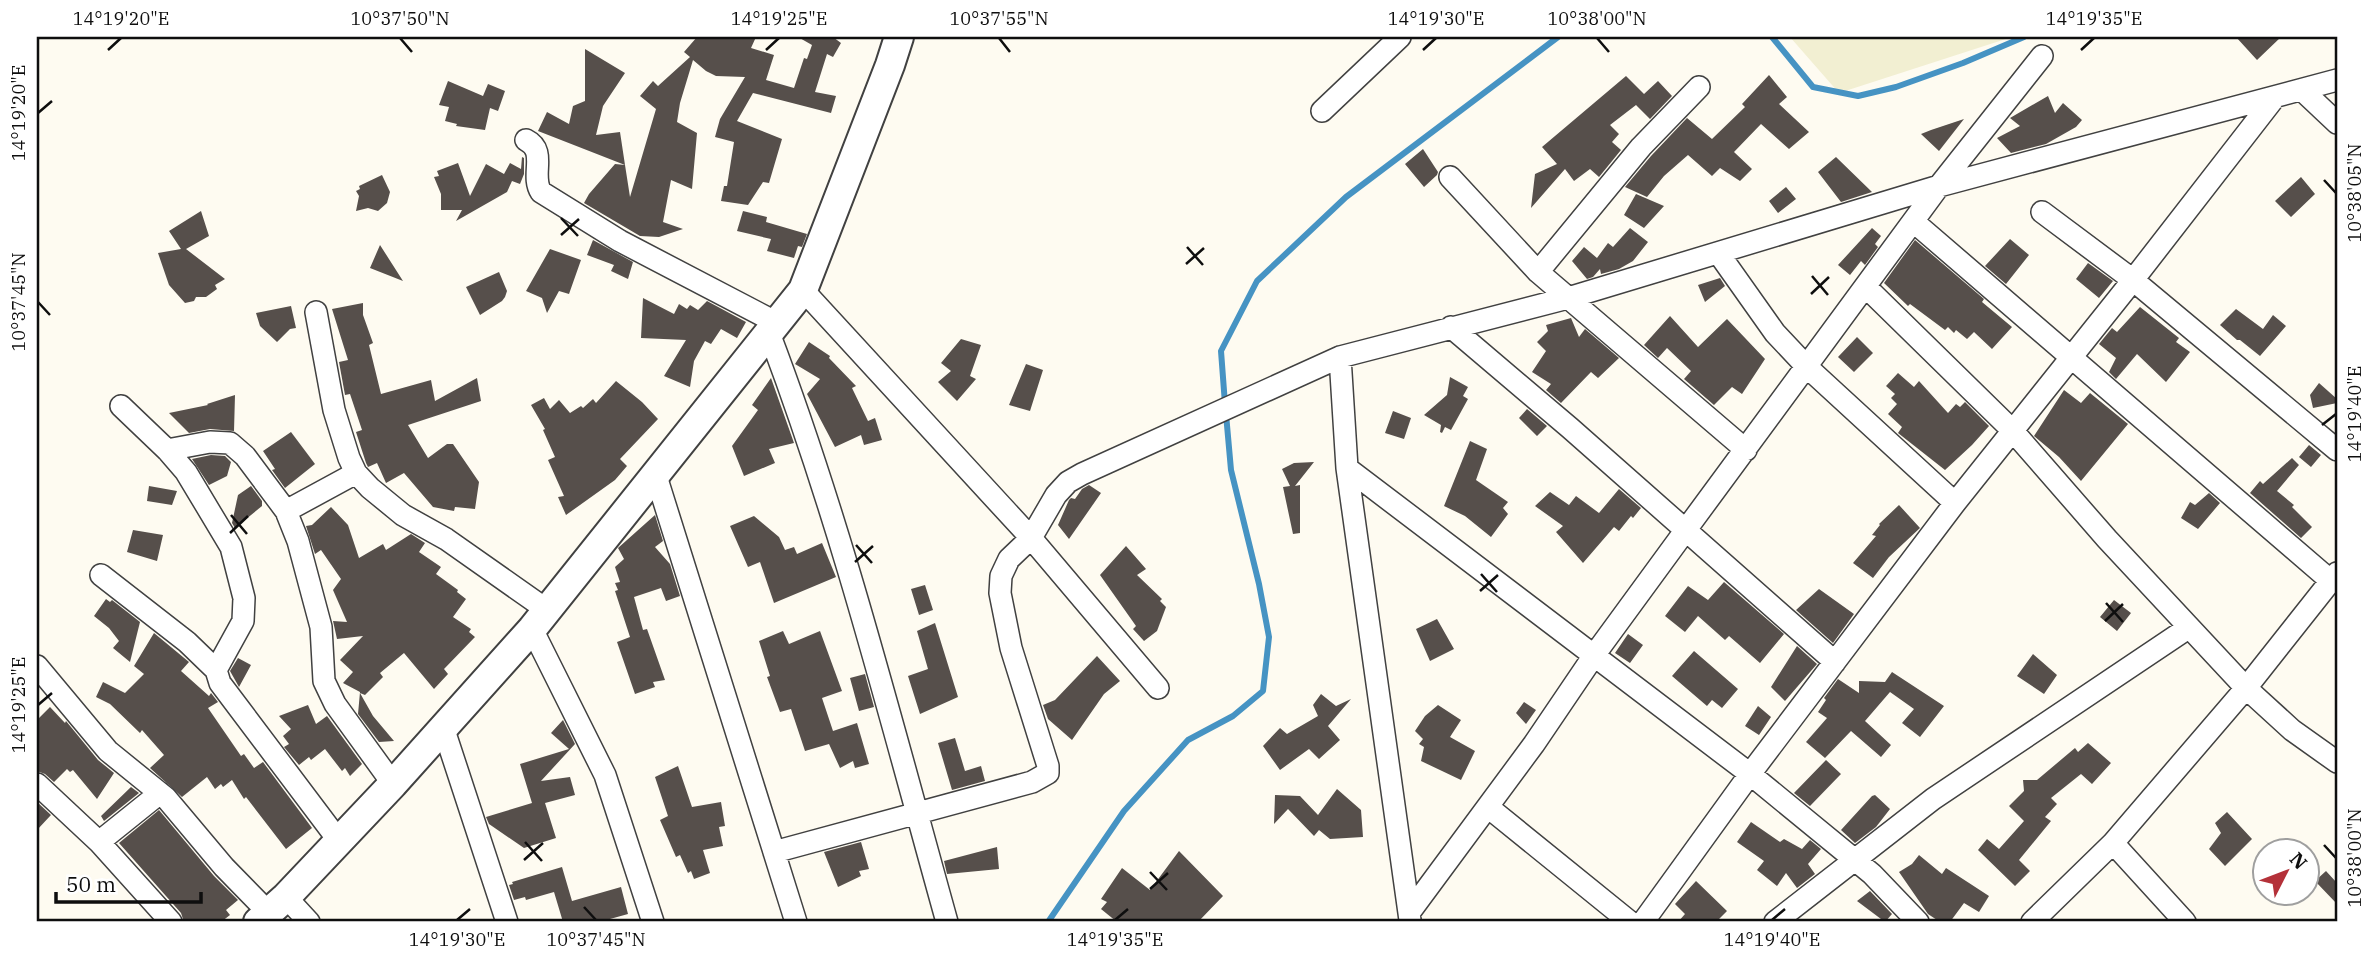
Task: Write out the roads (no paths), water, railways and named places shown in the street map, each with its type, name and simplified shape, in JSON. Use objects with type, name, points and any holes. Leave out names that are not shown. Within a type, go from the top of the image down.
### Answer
[{"type":"street","points":[[271,910],[340,841],[540,620],[803,289],[899,37]]},
{"type":"street","points":[[1322,111],[1400,37]]},
{"type":"street","points":[[1410,917],[1685,530],[1939,186],[2042,56]]},
{"type":"street","points":[[774,852],[1032,782],[1048,773],[1011,648],[1000,593],[1001,576],[1009,559],[1031,538],[1056,495],[1068,482],[1082,474],[1340,357],[1568,298],[1939,186],[2337,80]]},
{"type":"street","points":[[1538,272],[1641,147],[1699,87]]},
{"type":"street","points":[[2302,90],[2337,123]]},
{"type":"street","points":[[1643,922],[1750,774],[1955,503],[2275,97]]},
{"type":"street","points":[[526,141],[533,144],[538,153],[537,184],[541,192],[620,241],[773,328],[854,587],[947,922]]},
{"type":"street","points":[[1450,177],[1538,272],[1746,450]]},
{"type":"street","points":[[2042,212],[2133,280],[2337,450]]},
{"type":"street","points":[[1914,222],[2070,357],[2334,577],[2246,688],[2113,843],[2032,922]]},
{"type":"street","points":[[1719,254],[1775,333],[1807,367],[1955,503]]},
{"type":"street","points":[[1866,287],[2012,430],[2188,628],[2246,688],[2292,730],[2337,762]]},
{"type":"street","points":[[803,289],[1031,538],[1158,688]]},
{"type":"street","points":[[316,312],[334,410],[356,473],[403,515],[446,539],[540,620],[605,775],[653,922]]},
{"type":"street","points":[[1451,327],[1835,662]]},
{"type":"street","points":[[1340,357],[1347,468],[1410,917]]},
{"type":"street","points":[[121,406],[186,472],[231,547],[244,598],[243,621],[216,670]]},
{"type":"street","points":[[167,450],[210,442],[229,443],[246,456],[286,511],[298,541],[321,627],[324,681],[335,704],[393,783]]},
{"type":"street","points":[[1347,468],[1750,774],[1854,860],[1918,922]]},
{"type":"street","points":[[286,511],[356,473]]},
{"type":"street","points":[[656,476],[796,922]]},
{"type":"street","points":[[101,575],[187,642],[216,670],[220,683],[340,841]]},
{"type":"street","points":[[1776,922],[1933,799],[2188,628]]},
{"type":"street","points":[[37,666],[108,751],[160,793],[224,867],[271,910],[309,922]]},
{"type":"street","points":[[443,727],[507,922]]},
{"type":"street","points":[[37,784],[99,842],[171,922]]},
{"type":"street","points":[[99,842],[160,793]]},
{"type":"street","points":[[1488,807],[1630,922]]},
{"type":"street","points":[[2113,843],[2185,922]]},
{"type":"waterway","points":[[1225,404],[1221,351],[1257,281],[1346,197],[1558,37]]},
{"type":"waterway","points":[[1772,37],[1813,87],[1858,96],[1896,87],[2024,37]]},
{"type":"waterway","points":[[1048,922],[1124,811],[1188,740],[1233,716],[1263,691],[1269,637],[1231,470],[1226,414]]}]
